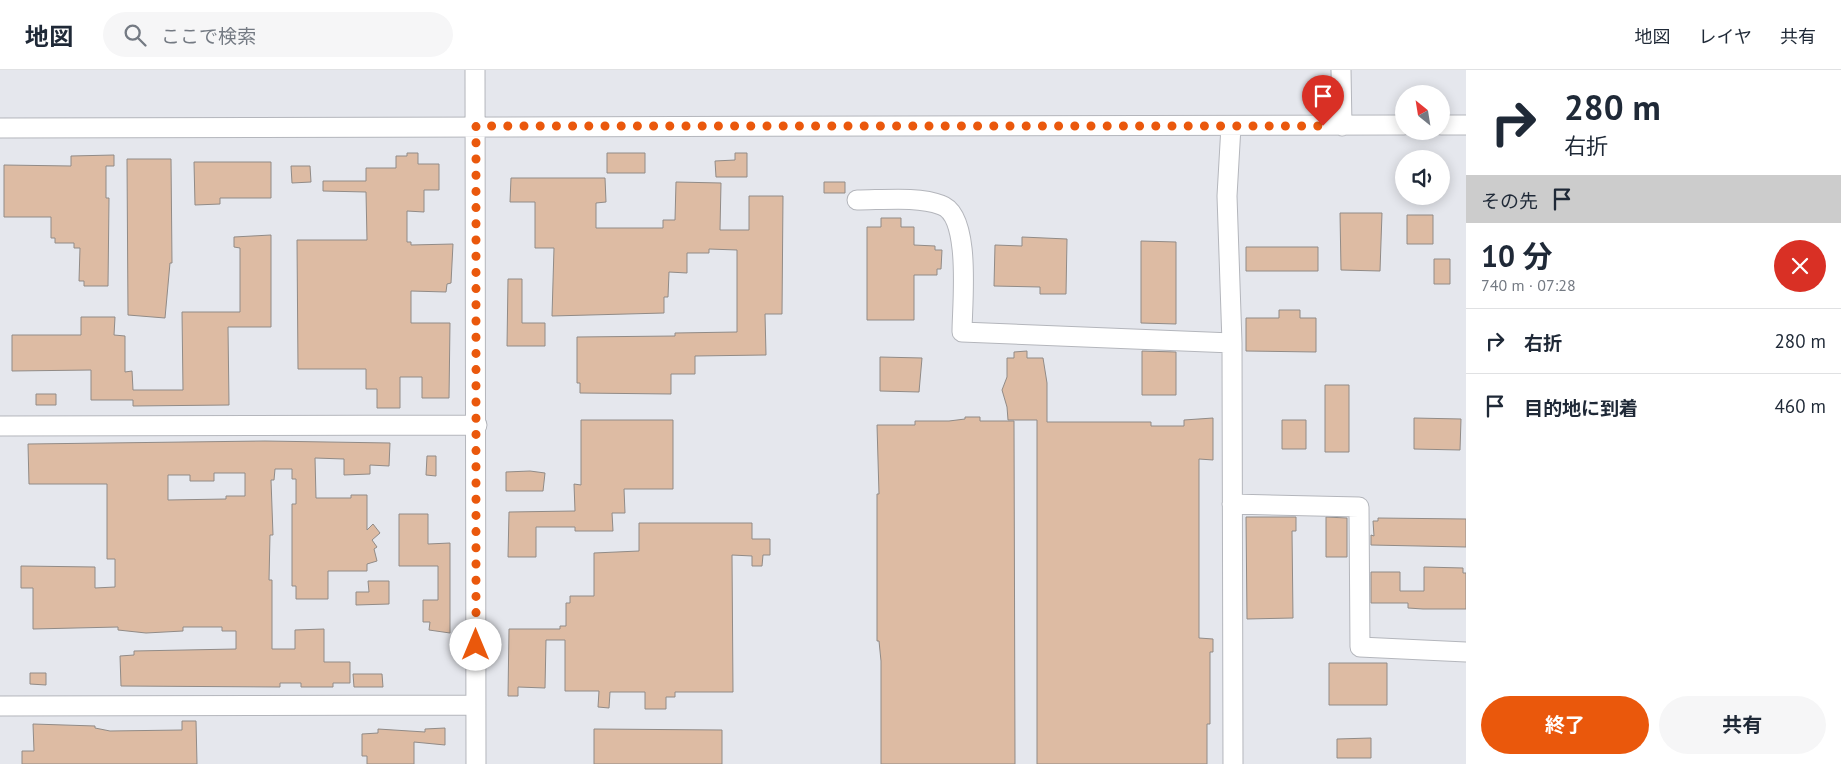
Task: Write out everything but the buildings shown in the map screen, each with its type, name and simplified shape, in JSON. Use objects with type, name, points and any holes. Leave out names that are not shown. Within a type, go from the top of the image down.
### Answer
[{"type":"street","points":[[476,70],[476,764]]},
{"type":"street","points":[[1341,70],[1342,126]]},
{"type":"street","points":[[1231,126],[1227,196],[1232,343],[1233,764]]},
{"type":"street","points":[[0,128],[1395,126]]},
{"type":"street","points":[[1450,126],[1466,126]]},
{"type":"street","points":[[857,200],[921,201],[943,205],[952,214],[962,238],[962,332],[1232,343]]},
{"type":"street","points":[[0,426],[477,425]]},
{"type":"street","points":[[1232,504],[1359,507],[1360,647],[1466,652]]},
{"type":"street","points":[[0,706],[476,705]]},
{"type":"route","points":[[476,645],[476,126],[1323,126]]}]
